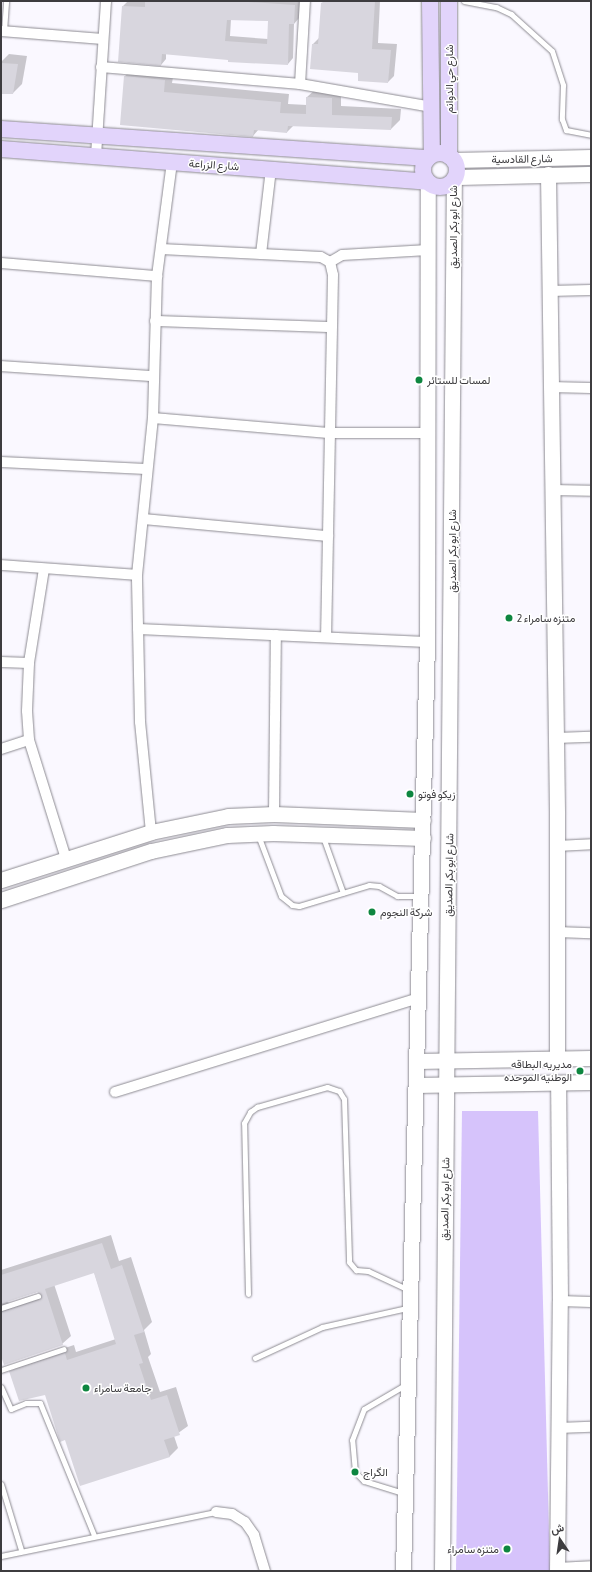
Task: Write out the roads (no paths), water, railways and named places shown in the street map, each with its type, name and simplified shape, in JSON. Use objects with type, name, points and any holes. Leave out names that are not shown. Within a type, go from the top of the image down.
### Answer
[{"type":"main road","name":"شارع حي الدوانم","points":[[430,1],[432,107],[430,157]]},
{"type":"main road","name":"شارع حي الدوانم","points":[[449,1],[451,158]]},
{"type":"main road","name":"شارع الزراعة","points":[[1,129],[96,138],[430,157]]},
{"type":"main road","name":"شارع الزراعة","points":[[1,149],[428,182]]},
{"type":"main road","points":[[403,1571],[427,642],[428,182],[423,173],[430,157],[438,153],[451,158],[456,166],[454,178],[443,187],[428,182]]},
{"type":"main road","name":"شارع القادسية","points":[[451,158],[591,157]]},
{"type":"main road","points":[[548,174],[556,738],[557,1059]]},
{"type":"main road","name":"شارع القادسية","points":[[454,178],[548,174],[591,174]]},
{"type":"main road","name":"شارع ابو بكر الصديق","points":[[442,1571],[454,178]]},
{"type":"main road","points":[[1,880],[151,832],[228,816],[274,814],[423,820]]},
{"type":"main road","points":[[1,900],[151,851],[227,835],[258,834],[423,838]]},
{"type":"main road","points":[[417,1061],[591,1058]]},
{"type":"main road","points":[[416,1085],[591,1082]]},
{"type":"main road","points":[[557,1569],[560,1301],[558,1083]]},
{"type":"street","points":[[96,156],[106,1]]},
{"type":"street","points":[[300,84],[305,1]]},
{"type":"street","points":[[2,31],[104,39]]},
{"type":"street","points":[[101,67],[300,84],[432,107]]},
{"type":"street","points":[[151,832],[140,722],[137,575],[143,519],[146,469],[153,418],[157,276],[172,162]]},
{"type":"street","points":[[262,254],[271,169]]},
{"type":"street","points":[[161,249],[321,257],[330,262],[333,275],[330,327],[326,637]]},
{"type":"street","points":[[330,262],[342,255],[428,250]]},
{"type":"street","points":[[1,263],[157,276]]},
{"type":"street","points":[[549,290],[591,290]]},
{"type":"street","points":[[155,321],[330,327]]},
{"type":"street","points":[[1,366],[153,376]]},
{"type":"street","points":[[550,387],[591,388]]},
{"type":"street","points":[[153,418],[328,433],[427,432]]},
{"type":"street","points":[[1,462],[146,469]]},
{"type":"street","points":[[552,490],[591,491]]},
{"type":"street","points":[[143,519],[328,536]]},
{"type":"street","points":[[1,565],[137,575]]},
{"type":"street","points":[[44,569],[29,663],[27,711],[29,740],[66,859]]},
{"type":"street","points":[[138,629],[427,642]]},
{"type":"street","points":[[274,814],[276,635]]},
{"type":"street","points":[[1,662],[29,663]]},
{"type":"street","points":[[556,738],[591,737]]},
{"type":"street","points":[[1,749],[29,740]]},
{"type":"street","points":[[557,846],[591,844]]},
{"type":"street","points":[[557,932],[591,933]]},
{"type":"street","points":[[115,1092],[418,998]]},
{"type":"street","points":[[560,1301],[591,1302]]},
{"type":"street","points":[[558,1428],[591,1427]]},
{"type":"street","points":[[216,1512],[232,1514],[245,1522],[254,1535],[265,1571]]},
{"type":"street","points":[[557,1569],[591,1566]]},
{"type":"lane","points":[[2,31],[6,1]]},
{"type":"lane","points":[[464,1],[496,7],[511,14],[552,51],[562,85],[562,119],[566,130],[591,135]]},
{"type":"lane","points":[[258,834],[281,896],[286,902],[299,906],[374,884],[397,896],[421,896]]},
{"type":"lane","points":[[322,835],[343,893]]},
{"type":"lane","points":[[248,1294],[244,1123],[250,1112],[257,1107],[327,1087],[339,1091],[344,1099],[349,1262],[356,1270],[368,1271],[411,1291]]},
{"type":"lane","points":[[1,1308],[38,1296]]},
{"type":"lane","points":[[255,1358],[322,1327],[410,1308]]},
{"type":"lane","points":[[1,1370],[64,1349]]},
{"type":"lane","points":[[404,1493],[364,1481],[355,1472],[352,1440],[364,1409],[408,1383]]},
{"type":"lane","points":[[1,1387],[11,1409],[26,1403],[40,1403],[94,1535]]},
{"type":"lane","points":[[1,1485],[21,1550]]},
{"type":"lane","points":[[1,1556],[21,1550],[94,1535],[216,1512]]},
{"type":"place","name":"لمسات للستائر","points":[[419,380]]},
{"type":"place","name":"متنزه سامراء 2","points":[[509,618]]},
{"type":"place","name":"زيكو فوتو","points":[[410,794]]},
{"type":"place","name":"شركة النجوم","points":[[372,912]]},
{"type":"place","name":"مديريه البطاقه الوطنيه الموحده","points":[[580,1071]]},
{"type":"place","name":"جامعة سامراء","points":[[86,1388]]},
{"type":"place","name":"الگراج","points":[[355,1472]]},
{"type":"place","name":"متنزه سامراء","points":[[507,1549]]}]
